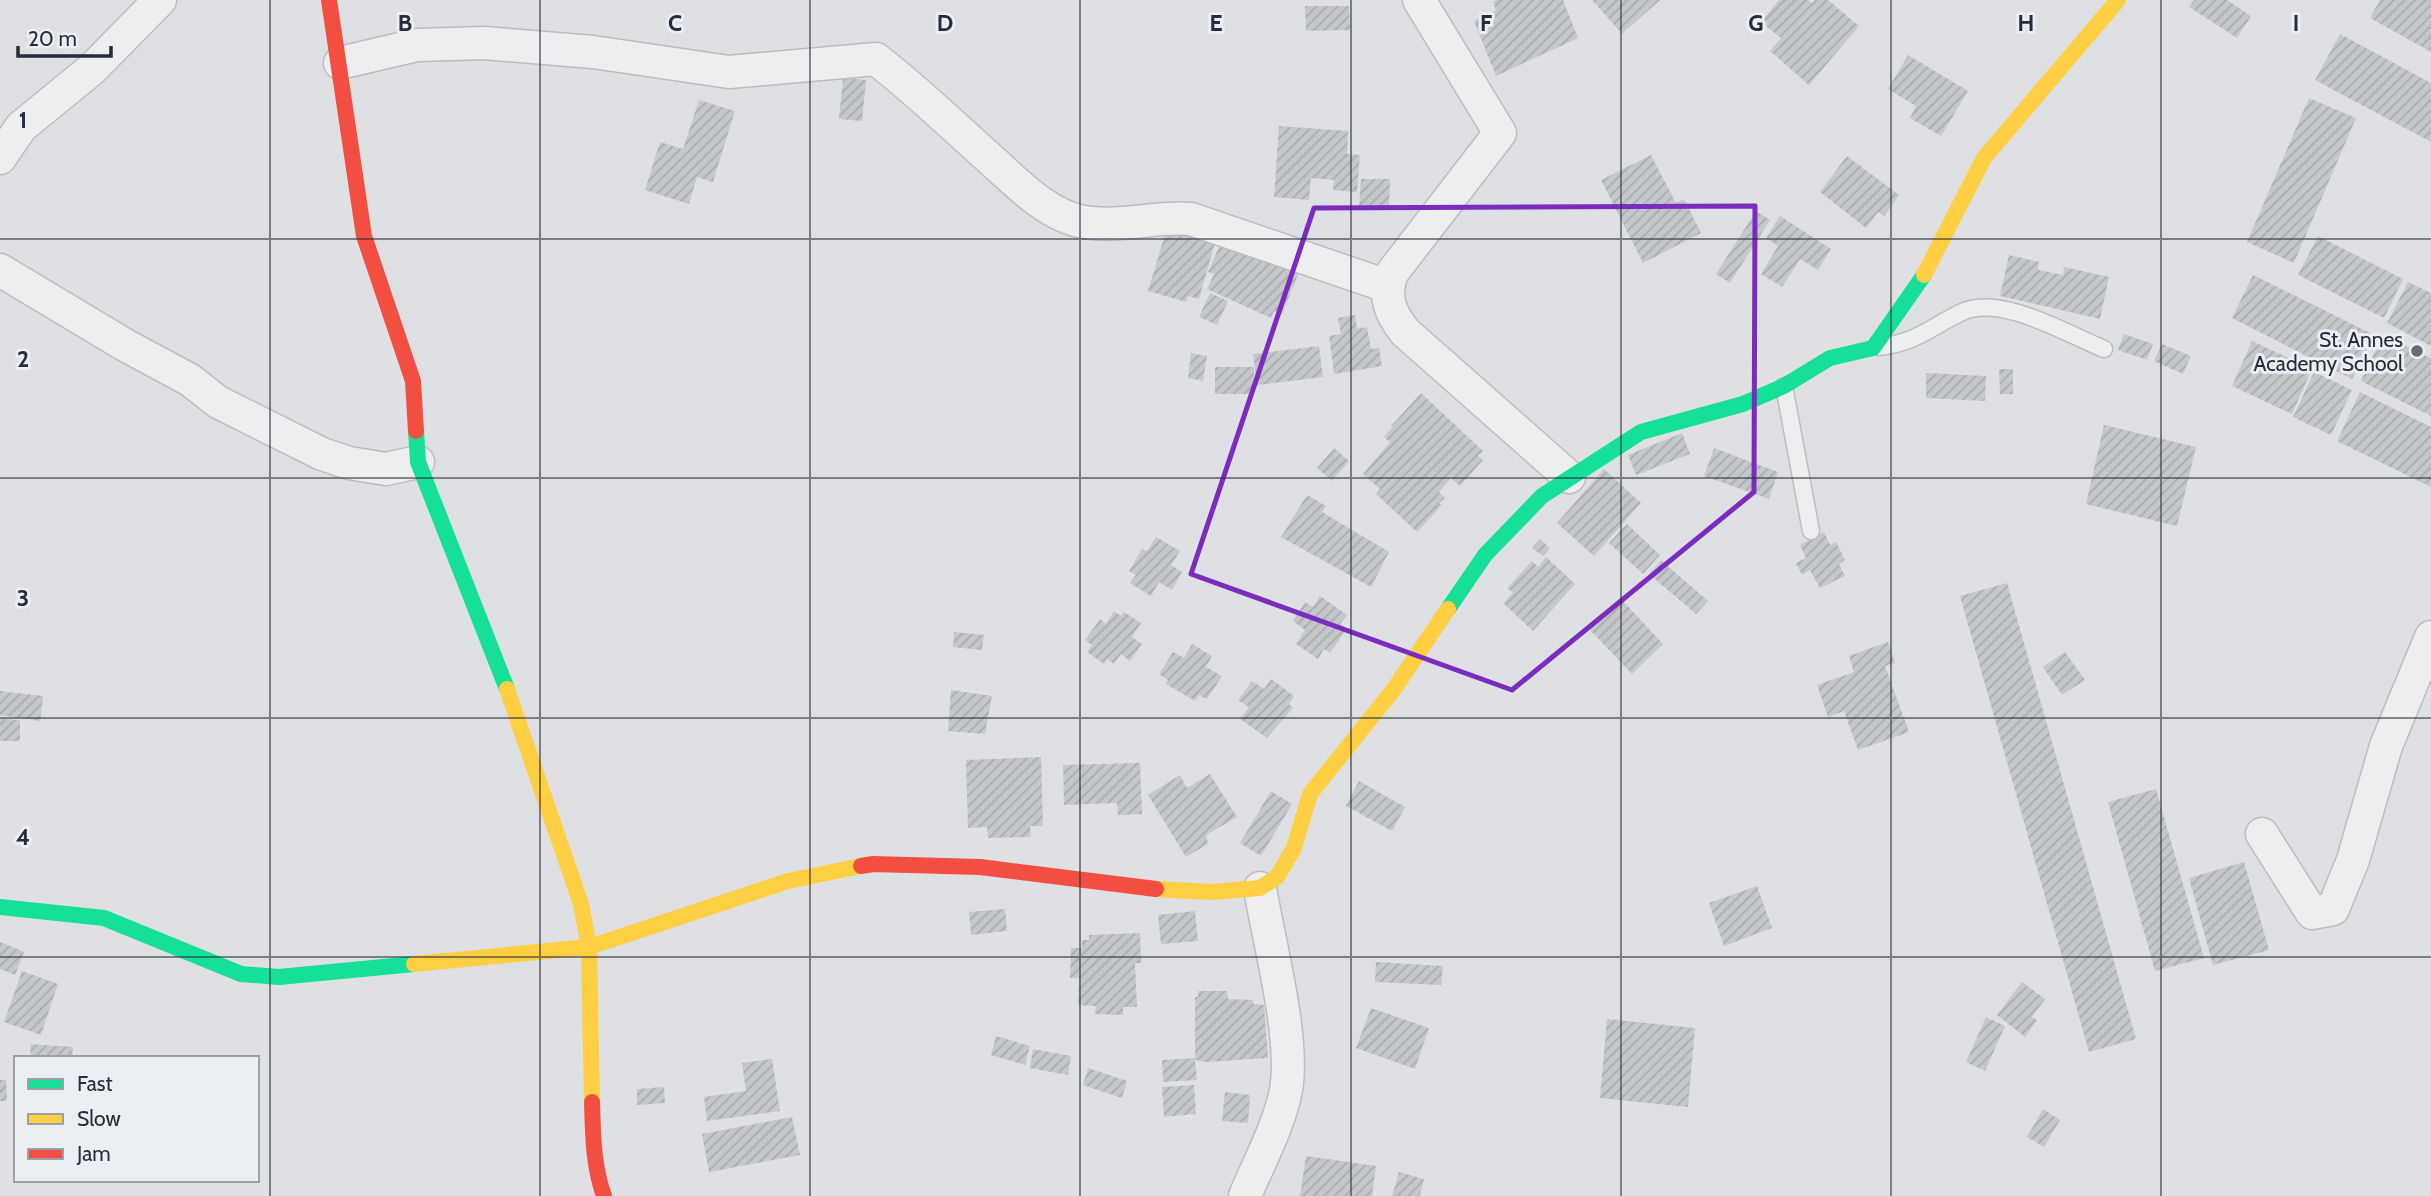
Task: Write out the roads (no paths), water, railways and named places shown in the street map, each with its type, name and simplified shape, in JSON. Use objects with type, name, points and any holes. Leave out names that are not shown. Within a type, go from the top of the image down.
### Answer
[{"type":"street","points":[[0,158],[21,127],[92,69],[160,0]]},
{"type":"street","points":[[329,0],[364,236],[413,381],[418,462],[514,708],[581,904],[589,947],[593,1146],[597,1176],[604,1196]]},
{"type":"street","points":[[1419,0],[1500,133],[1407,250],[1387,286],[1389,307],[1405,332],[1569,477]]},
{"type":"street","points":[[0,907],[104,918],[241,974],[278,977],[589,947],[788,881],[873,864],[980,867],[1161,890],[1212,892],[1260,888],[1277,877],[1294,848],[1310,794],[1318,782],[1394,689],[1485,555],[1542,496],[1641,432],[1743,404],[1784,386],[1830,358],[1873,348],[1913,295],[1944,240],[1984,158],[2118,0]]},
{"type":"street","points":[[340,63],[417,45],[484,43],[593,52],[729,72],[876,59],[907,83],[1024,189],[1059,214],[1083,222],[1123,223],[1173,217],[1191,219],[1387,286]]},
{"type":"street","points":[[0,270],[125,345],[190,380],[219,402],[322,454],[349,463],[386,469],[418,462]]},
{"type":"street","points":[[2262,834],[2312,913],[2333,909],[2353,860],[2386,746],[2431,637]]},
{"type":"street","points":[[1245,1196],[1285,1092],[1288,1065],[1286,1036],[1260,888]]},
{"type":"lane","points":[[1873,348],[1907,343],[1965,311],[2001,307],[2104,349]]},
{"type":"lane","points":[[1784,386],[1811,531]]},
{"type":"place","name":"St. Annes Academy School","points":[[2417,351]]}]
